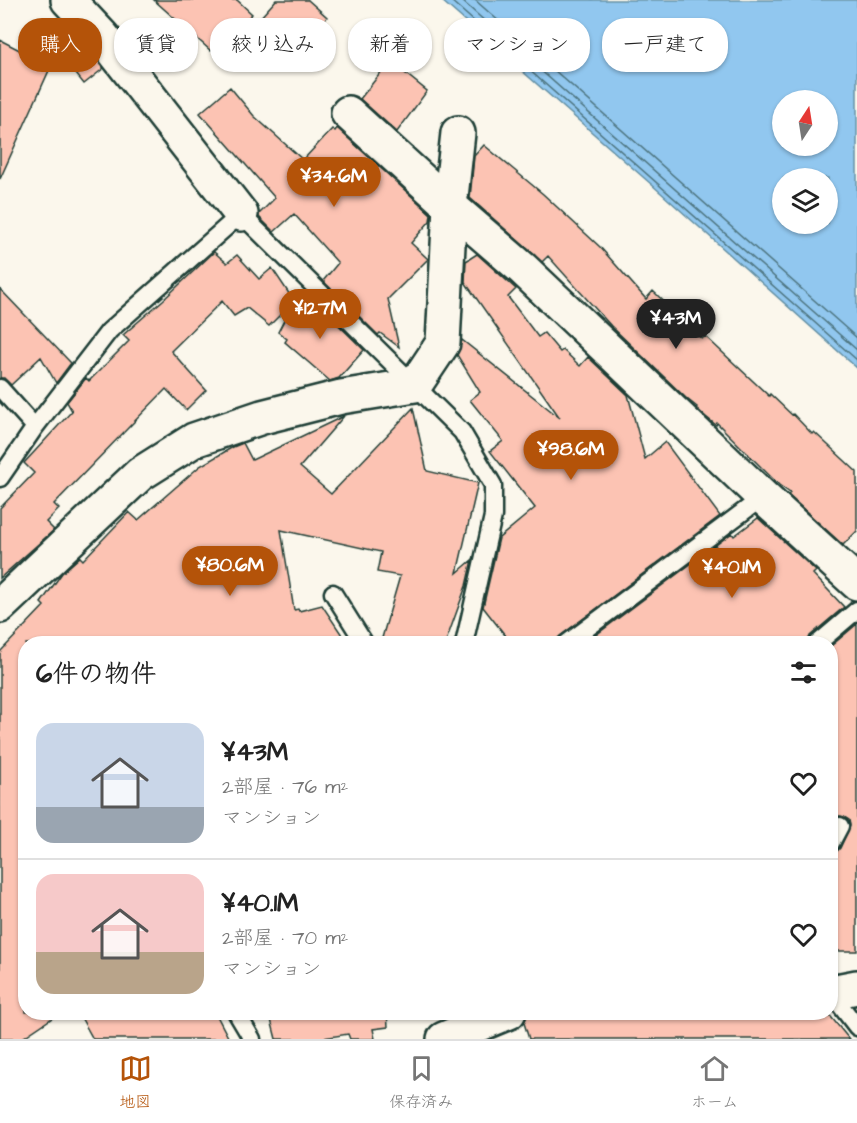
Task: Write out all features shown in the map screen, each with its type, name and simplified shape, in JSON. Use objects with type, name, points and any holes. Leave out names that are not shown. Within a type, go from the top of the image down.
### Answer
[{"type":"street","points":[[68,0],[102,36],[241,214]]},
{"type":"street","points":[[348,113],[450,206],[524,269],[763,497],[857,583]]},
{"type":"street","points":[[0,606],[140,474],[194,440],[262,417],[341,397],[415,385],[443,343],[450,206],[458,133]]},
{"type":"street","points":[[838,991],[857,987]]},
{"type":"street","points":[[444,1039],[490,1020]]},
{"type":"lane","points":[[0,478],[35,427],[109,331],[241,214],[462,432],[493,485],[493,516],[466,636]]},
{"type":"lane","points":[[0,388],[35,427]]},
{"type":"lane","points":[[577,636],[763,497]]},
{"type":"lane","points":[[333,592],[360,636]]},
{"type":"lane","points":[[826,636],[857,610]]},
{"type":"lane","points":[[838,830],[840,826]]},
{"type":"lane","points":[[838,1001],[857,1027]]},
{"type":"lane","points":[[241,1020],[252,1039]]},
{"type":"water","points":[[441,0],[857,0],[857,368],[523,72],[590,72],[590,18],[462,18]]},
{"type":"building","points":[[154,0],[237,0],[252,14],[248,18],[210,18],[210,50],[198,39],[198,18],[174,18]]},
{"type":"building","points":[[276,0],[308,0],[327,17],[326,18],[260,18]]},
{"type":"building","points":[[0,40],[18,49],[18,72],[48,72],[0,179]]},
{"type":"building","points":[[74,72],[99,72],[84,84]]},
{"type":"building","points":[[381,72],[404,72],[427,91],[397,132],[360,99]]},
{"type":"building","points":[[230,87],[254,116],[303,160],[332,129],[335,131],[337,128],[431,214],[430,221],[411,243],[428,259],[388,299],[399,347],[380,333],[378,335],[323,281],[338,263],[294,214],[274,232],[259,217],[259,214],[275,198],[200,113]]},
{"type":"building","points":[[484,145],[543,194],[600,247],[646,299],[653,291],[702,339],[705,336],[769,396],[770,394],[857,472],[857,531],[843,545],[788,495],[790,493],[779,485],[717,423],[716,425],[696,408],[611,326],[548,256],[542,262],[470,198],[474,156]]},
{"type":"building","points":[[214,252],[227,263],[237,255],[259,279],[272,268],[294,301],[269,326],[247,308],[234,316],[222,301],[171,351],[206,390],[186,410],[166,389],[54,504],[59,509],[46,522],[54,530],[0,578],[0,508],[34,473],[24,463],[72,411],[67,402],[86,378],[89,381],[129,341],[123,335]]},
{"type":"building","points":[[477,254],[516,289],[508,297],[538,337],[544,333],[560,352],[563,350],[580,366],[588,357],[628,395],[645,459],[665,442],[720,516],[560,636],[506,636],[483,607],[499,538],[535,508],[490,451],[503,441],[470,400],[480,392],[457,355],[462,340],[560,418],[465,282],[466,261]]},
{"type":"building","points":[[0,289],[71,363],[56,383],[41,357],[11,385],[4,378],[0,378]]},
{"type":"building","points":[[310,297],[364,350],[339,378],[330,381],[285,342],[287,339],[278,332],[294,301],[299,309]]},
{"type":"building","points":[[413,408],[427,471],[478,483],[457,573],[472,560],[466,586],[448,636],[383,636],[400,576],[377,572],[381,552],[281,530],[294,610],[299,611],[322,605],[343,636],[18,636],[18,1020],[49,1020],[21,1039],[0,1039],[0,652],[44,606],[41,603],[62,573],[80,557],[83,560],[129,512],[138,520],[200,466],[233,447],[243,443],[252,460],[344,416],[300,467],[331,494]]},
{"type":"building","points":[[758,518],[816,571],[813,574],[844,607],[810,636],[595,636],[732,533],[734,536]]},
{"type":"building","points":[[857,624],[857,951],[838,951],[838,850],[850,826],[849,820],[838,816],[838,640]]},
{"type":"building","points":[[82,1020],[219,1020],[229,1039],[93,1039]]},
{"type":"building","points":[[271,1020],[388,1020],[388,1027],[373,1029],[375,1039],[350,1039],[348,1034],[317,1039],[276,1039]]},
{"type":"building","points":[[525,1020],[834,1020],[849,1039],[529,1039]]}]
